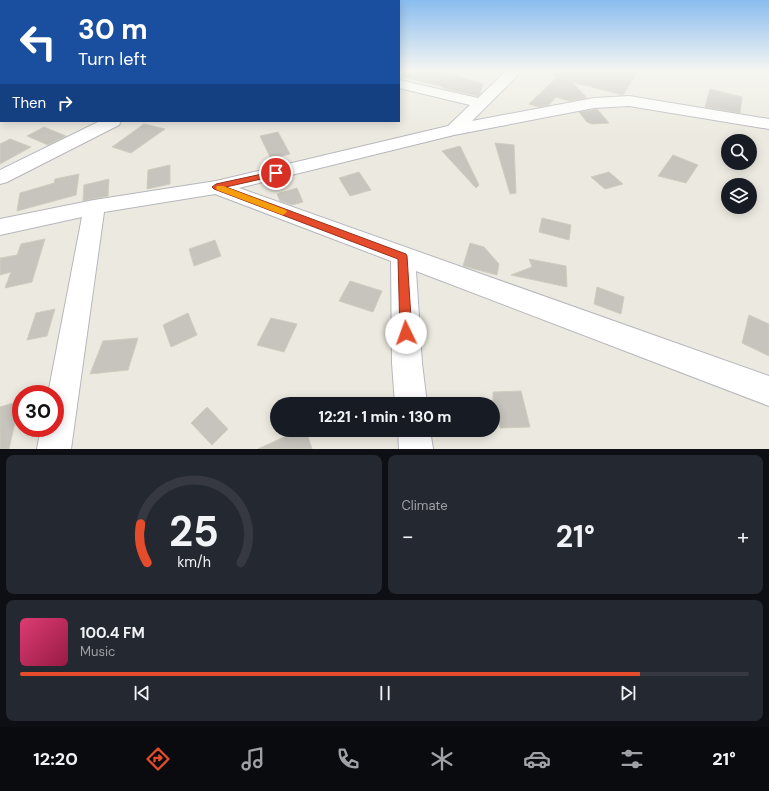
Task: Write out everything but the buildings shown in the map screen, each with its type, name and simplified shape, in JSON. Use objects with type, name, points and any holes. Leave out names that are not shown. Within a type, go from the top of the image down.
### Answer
[{"type":"street","points":[[433,92],[481,103]]},
{"type":"street","points":[[454,130],[493,92]]},
{"type":"street","points":[[0,227],[94,207],[216,187],[454,130],[594,103],[629,101],[769,124]]},
{"type":"street","points":[[0,178],[111,122]]},
{"type":"street","points":[[216,187],[769,391]]},
{"type":"street","points":[[54,449],[94,207]]},
{"type":"street","points":[[403,256],[407,363],[411,397]]},
{"type":"street","points":[[415,437],[416,449]]},
{"type":"slow traffic","points":[[220,188],[283,212]]},
{"type":"route","points":[[276,173],[216,187],[403,256],[406,333]]}]
